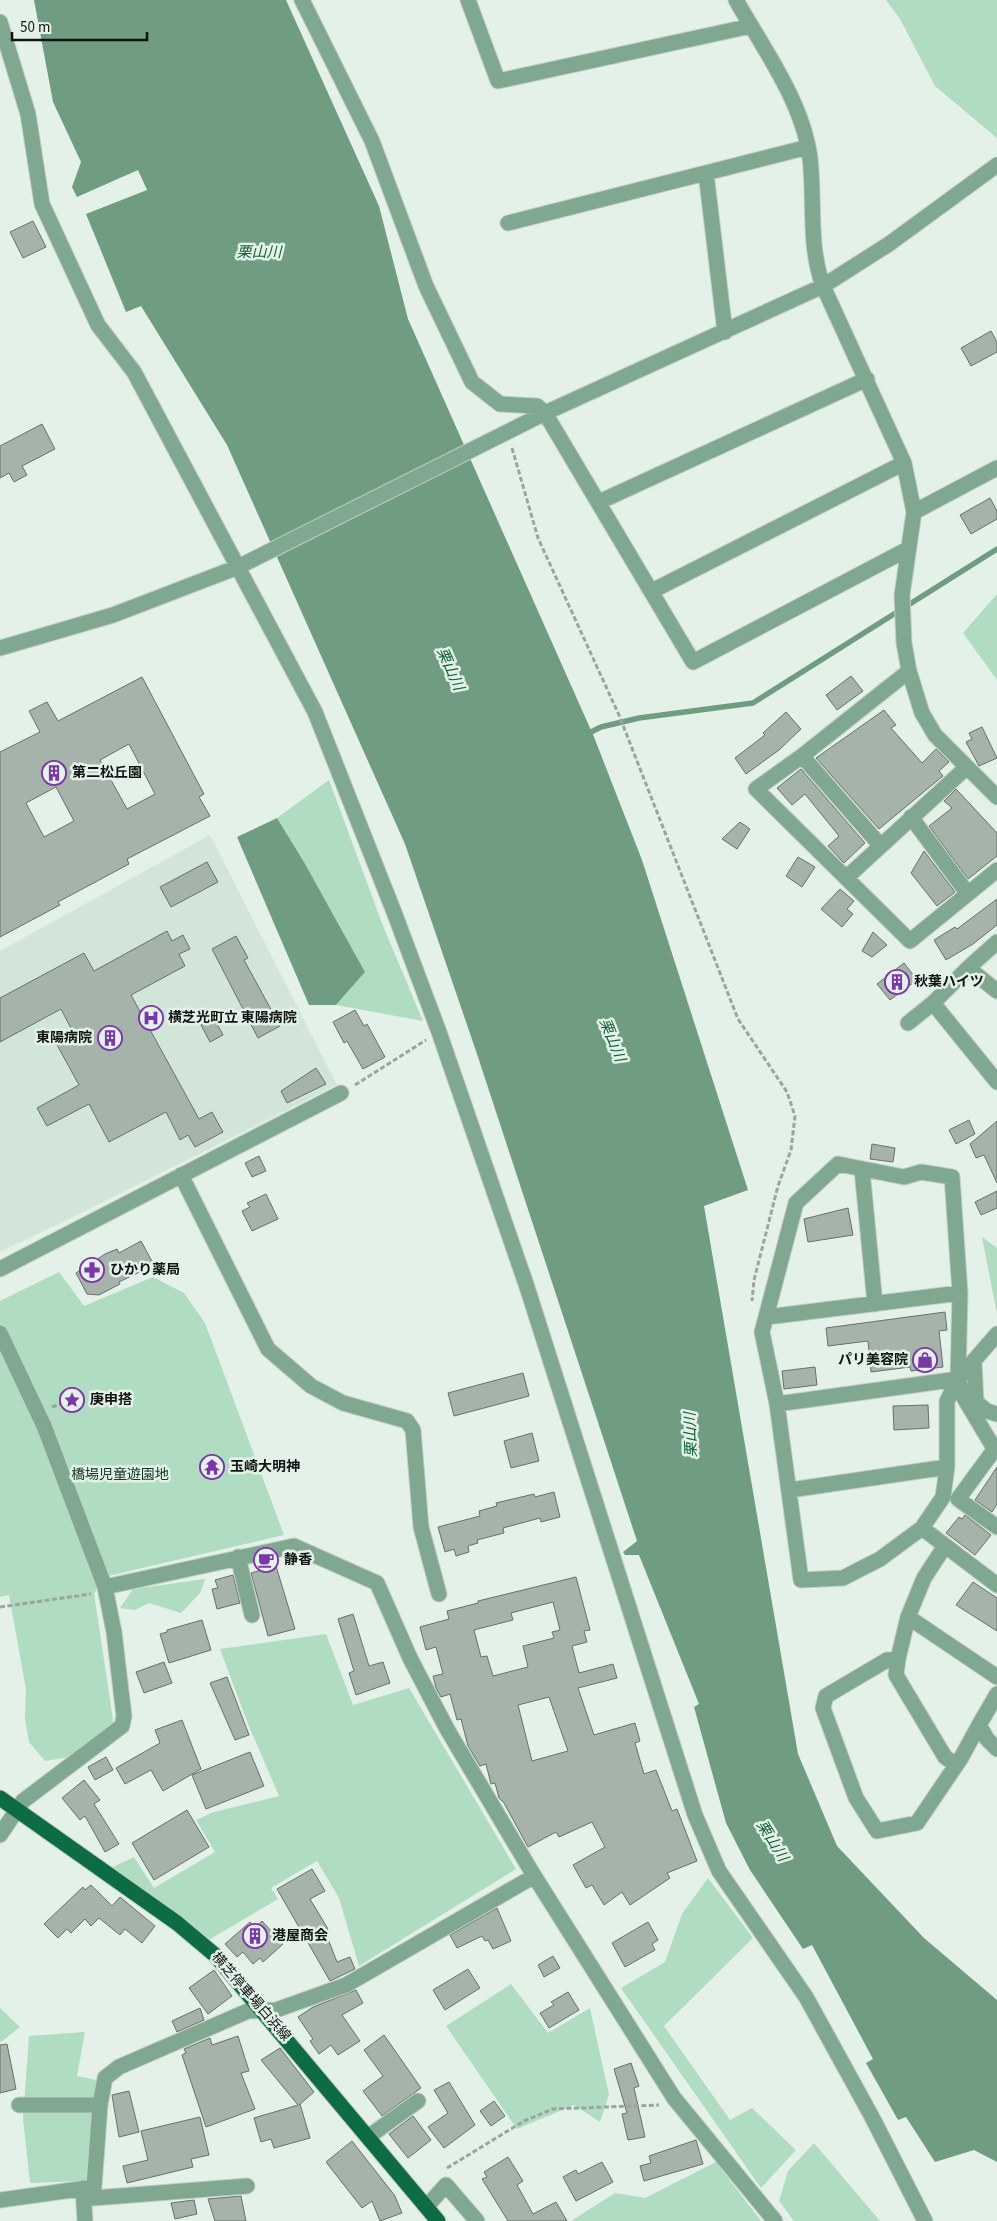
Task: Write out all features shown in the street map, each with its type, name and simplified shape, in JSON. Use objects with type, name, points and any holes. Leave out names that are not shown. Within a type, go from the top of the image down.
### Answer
[{"type":"main road","name":"横芝停車場白浜線","points":[[0,1798],[177,1923],[215,1954],[438,2221]]},
{"type":"street","points":[[302,0],[372,141],[426,286],[472,382],[500,404],[537,406],[545,413],[600,502],[693,662],[908,549]]},
{"type":"street","points":[[468,0],[498,81],[751,26]]},
{"type":"street","points":[[736,0],[800,115],[808,147],[815,263],[823,286],[904,463],[914,512],[902,595],[904,643],[909,670],[922,713],[935,736],[997,797]]},
{"type":"street","points":[[0,22],[28,114],[42,204],[98,326],[134,372],[316,712],[439,1032],[533,1305],[696,1815],[719,1871],[806,1997],[872,2118],[925,2221]]},
{"type":"street","points":[[508,223],[808,147]]},
{"type":"street","points":[[0,648],[113,615],[238,567],[545,413],[823,286],[889,244],[997,165]]},
{"type":"street","points":[[706,173],[725,332]]},
{"type":"street","points":[[600,502],[867,379]]},
{"type":"street","points":[[652,591],[904,463]]},
{"type":"street","points":[[914,512],[997,468]]},
{"type":"street","points":[[909,670],[802,756],[756,789],[910,941],[997,870]]},
{"type":"street","points":[[802,756],[880,845]]},
{"type":"street","points":[[846,878],[967,767]]},
{"type":"street","points":[[911,817],[968,894]]},
{"type":"street","points":[[908,1023],[933,1003],[997,942]]},
{"type":"street","points":[[968,968],[997,991]]},
{"type":"street","points":[[933,1003],[997,1082]]},
{"type":"street","points":[[0,1268],[341,1093]]},
{"type":"street","points":[[997,1334],[958,1379],[947,1401],[947,1467],[943,1497],[922,1528],[880,1559],[843,1578],[801,1580],[777,1404],[762,1332],[796,1204],[838,1164],[904,1177],[921,1172],[952,1176],[960,1293],[958,1379],[964,1398],[996,1448],[958,1499],[997,1526]]},
{"type":"street","points":[[862,1170],[875,1304]]},
{"type":"street","points":[[181,1175],[268,1349],[311,1386],[343,1403],[407,1421],[413,1430],[421,1527],[439,1594]]},
{"type":"street","points":[[767,1317],[960,1293]]},
{"type":"street","points":[[0,1333],[44,1426],[105,1587],[114,1632],[124,1716],[122,1726],[23,1801],[0,1835]]},
{"type":"street","points":[[974,1362],[976,1402],[987,1411],[997,1414]]},
{"type":"street","points":[[777,1404],[958,1379]]},
{"type":"street","points":[[790,1490],[947,1467]]},
{"type":"street","points":[[922,1528],[997,1585]]},
{"type":"street","points":[[105,1587],[294,1546],[377,1583],[410,1658],[447,1728],[533,1874],[674,2098],[775,2221]]},
{"type":"street","points":[[945,1546],[924,1578],[908,1617],[896,1675],[945,1757],[956,1765]]},
{"type":"street","points":[[238,1557],[252,1615]]},
{"type":"street","points":[[908,1617],[997,1677]]},
{"type":"street","points":[[898,1660],[887,1660],[826,1696],[823,1708],[856,1798],[876,1831],[917,1823],[956,1765],[997,1694]]},
{"type":"street","points":[[979,1724],[987,1739],[997,1749]]},
{"type":"street","points":[[0,2200],[94,2187],[100,2105],[105,2078],[119,2067],[248,2011],[276,2010],[346,1985],[531,1878],[533,1874]]},
{"type":"street","points":[[368,2137],[418,2101]]},
{"type":"street","points":[[19,2105],[100,2105]]},
{"type":"street","points":[[427,2206],[446,2185],[478,2221]]},
{"type":"street","points":[[83,2188],[94,2198],[247,2186]]},
{"type":"street","points":[[83,2188],[85,2221]]},
{"type":"path","points":[[507,433],[538,538],[620,715],[738,1019],[787,1092],[795,1116],[791,1150],[778,1186],[754,1280],[751,1304]]},
{"type":"path","points":[[341,1093],[439,1032]]},
{"type":"path","points":[[0,1607],[99,1592],[105,1587]]},
{"type":"path","points":[[445,2169],[524,2121],[553,2110],[594,2107],[613,2109],[665,2105],[674,2098]]},
{"type":"shaded area","name":"横芝光町立 東陽病院","points":[[210,835],[337,1085],[0,1252],[0,951]]},
{"type":"green space","points":[[886,0],[997,0],[997,138],[935,86],[900,19]]},
{"type":"green space","points":[[997,594],[997,680],[963,633]]},
{"type":"green space","points":[[329,780],[383,926],[423,1021],[336,1005],[365,972],[304,862],[277,818]]},
{"type":"green space","points":[[982,1237],[997,1248],[997,1314]]},
{"type":"green space","name":"橋場児童遊園地","points":[[59,1272],[84,1306],[153,1277],[184,1293],[205,1323],[284,1535],[108,1576],[94,1593],[114,1727],[70,1757],[45,1761],[29,1742],[25,1719],[26,1689],[9,1595],[0,1597],[0,1301]]},
{"type":"green space","points":[[205,1579],[200,1593],[181,1613],[149,1603],[135,1610],[120,1608],[133,1589]]},
{"type":"green space","points":[[326,1634],[353,1705],[409,1688],[516,1869],[359,1966],[339,1898],[317,1861],[271,1888],[278,1899],[207,1941],[111,1868],[134,1857],[154,1888],[215,1852],[196,1820],[214,1812],[279,1796],[248,1724],[220,1649]]},
{"type":"green space","points":[[708,1878],[753,1938],[664,2026],[730,2120],[752,2108],[796,2150],[761,2188],[621,1988],[665,1962],[682,1914]]},
{"type":"green space","points":[[511,1984],[548,2033],[590,2008],[609,2095],[600,2122],[574,2105],[517,2129],[446,2026]]},
{"type":"green space","points":[[0,2008],[20,2027],[1,2042],[0,2041]]},
{"type":"green space","points":[[85,2032],[77,2076],[96,2080],[86,2181],[30,2183],[23,2119],[29,2036]]},
{"type":"green space","points":[[814,2143],[880,2221],[794,2221],[779,2201],[788,2171]]},
{"type":"green space","points":[[716,2162],[761,2221],[571,2221],[615,2193],[645,2198]]},
{"type":"water","name":"栗山川","points":[[34,0],[286,0],[379,206],[408,319],[594,737],[642,860],[748,1190],[704,1206],[798,1754],[837,1846],[924,1938],[997,2000],[997,2162],[974,2150],[935,2162],[906,2117],[898,2120],[866,2063],[873,2059],[812,1945],[803,1949],[750,1870],[726,1823],[694,1707],[699,1704],[639,1555],[625,1555],[623,1552],[637,1541],[476,1051],[405,844],[227,445],[141,306],[126,312],[86,214],[147,190],[138,170],[77,197],[72,187],[81,162],[53,102]]},
{"type":"water","points":[[277,818],[304,862],[365,972],[336,1005],[309,1005],[237,837]]},
{"type":"building","points":[[33,221],[46,247],[23,258],[10,232]]},
{"type":"building","points":[[991,331],[997,342],[997,352],[971,366],[961,348]]},
{"type":"building","points":[[42,424],[55,449],[22,466],[27,475],[14,482],[9,473],[0,478],[0,446]]},
{"type":"building","points":[[990,498],[997,511],[997,519],[971,534],[960,515]]},
{"type":"building","points":[[851,676],[863,691],[837,710],[826,695]]},
{"type":"building","name":"第二松丘園","points":[[142,677],[204,794],[199,797],[210,816],[127,859],[129,864],[58,902],[60,905],[0,937],[0,752],[40,732],[29,711],[47,702],[58,721]],"holes":[[[129,744],[155,794],[127,809],[100,760]],[[56,787],[74,821],[44,837],[26,803]]]},
{"type":"building","points":[[884,710],[896,725],[891,728],[922,763],[936,749],[949,762],[939,771],[943,776],[879,829],[816,758]]},
{"type":"building","points":[[786,712],[801,729],[779,750],[746,774],[735,758],[765,735],[763,733]]},
{"type":"building","points":[[982,727],[997,758],[979,766],[966,742],[972,739],[969,733]]},
{"type":"building","points":[[801,769],[865,843],[844,863],[828,846],[839,836],[805,794],[792,805],[777,788]]},
{"type":"building","points":[[956,789],[997,833],[997,856],[968,879],[929,826],[952,808],[944,801]]},
{"type":"building","points":[[740,822],[750,829],[737,849],[722,839]]},
{"type":"building","points":[[924,851],[955,892],[937,906],[911,873]]},
{"type":"building","points":[[798,857],[815,867],[802,887],[786,876]]},
{"type":"building","points":[[207,862],[218,882],[171,907],[160,887]]},
{"type":"building","points":[[840,889],[854,901],[847,909],[853,914],[842,927],[821,909]]},
{"type":"building","points":[[997,899],[997,925],[973,944],[946,960],[934,940],[955,927],[957,929]]},
{"type":"building","name":"東陽病院","points":[[167,931],[172,941],[183,935],[190,949],[179,954],[185,966],[131,995],[199,1119],[212,1112],[223,1132],[195,1147],[188,1135],[180,1140],[166,1112],[109,1142],[89,1104],[47,1126],[37,1108],[79,1085],[56,1043],[74,1034],[61,1009],[0,1042],[0,998],[84,953],[94,971]]},
{"type":"building","points":[[873,932],[887,945],[872,957],[862,951]]},
{"type":"building","points":[[236,936],[248,958],[244,960],[280,1026],[258,1038],[212,949]]},
{"type":"building","name":"秋葉ハイツ","points":[[904,963],[917,980],[890,1000],[877,984]]},
{"type":"building","points":[[355,1010],[364,1026],[367,1024],[385,1057],[363,1069],[347,1041],[344,1043],[333,1022]]},
{"type":"building","points":[[214,1018],[223,1035],[210,1042],[201,1025]]},
{"type":"building","points":[[316,1068],[326,1084],[287,1103],[281,1091]]},
{"type":"building","points":[[969,1120],[975,1134],[956,1144],[949,1130]]},
{"type":"building","points":[[997,1121],[997,1183],[984,1155],[976,1158],[970,1144]]},
{"type":"building","points":[[872,1144],[895,1148],[893,1162],[870,1159]]},
{"type":"building","points":[[259,1156],[266,1171],[252,1177],[245,1163]]},
{"type":"building","points":[[997,1191],[997,1208],[981,1215],[975,1202]]},
{"type":"building","points":[[266,1194],[278,1219],[252,1231],[242,1211],[250,1207],[247,1203]]},
{"type":"building","points":[[848,1208],[853,1235],[808,1242],[804,1219]]},
{"type":"building","points":[[141,1241],[154,1265],[119,1282],[120,1284],[99,1295],[87,1294],[76,1273],[105,1254],[117,1249],[119,1253]]},
{"type":"building","points":[[945,1312],[947,1330],[939,1331],[943,1367],[911,1371],[910,1367],[871,1372],[868,1341],[828,1346],[826,1328]]},
{"type":"building","points":[[815,1367],[817,1385],[784,1389],[782,1371]]},
{"type":"building","points":[[523,1373],[529,1396],[454,1416],[448,1393]]},
{"type":"building","points":[[928,1405],[929,1428],[894,1430],[893,1406]]},
{"type":"building","points":[[532,1433],[539,1461],[511,1468],[504,1441]]},
{"type":"building","points":[[997,1467],[997,1504],[992,1512],[975,1500]]},
{"type":"building","points":[[554,1492],[560,1517],[541,1522],[540,1518],[503,1528],[504,1533],[477,1540],[478,1543],[468,1546],[469,1552],[456,1556],[454,1549],[445,1552],[438,1527],[480,1516],[479,1511],[497,1506],[496,1503],[534,1494],[535,1497]]},
{"type":"building","points":[[965,1515],[991,1535],[975,1555],[946,1533],[959,1517],[962,1519]]},
{"type":"building","points":[[276,1566],[295,1629],[268,1636],[251,1573]]},
{"type":"building","points":[[233,1575],[240,1603],[217,1609],[212,1589],[218,1588],[215,1580]]},
{"type":"building","points":[[576,1577],[590,1630],[584,1631],[587,1642],[572,1646],[579,1673],[613,1664],[617,1678],[578,1688],[594,1735],[635,1723],[640,1741],[635,1743],[644,1774],[656,1770],[672,1811],[677,1809],[697,1861],[667,1873],[670,1878],[630,1905],[622,1892],[604,1905],[592,1885],[586,1888],[573,1865],[605,1847],[592,1822],[559,1837],[556,1832],[528,1847],[504,1803],[499,1798],[495,1783],[491,1784],[486,1764],[480,1766],[468,1746],[461,1719],[457,1720],[450,1694],[441,1697],[436,1688],[433,1676],[443,1674],[436,1647],[426,1650],[420,1627],[449,1619],[447,1611],[478,1603],[478,1601]],"holes":[[[553,1602],[560,1630],[552,1632],[554,1638],[523,1646],[528,1667],[493,1676],[487,1656],[481,1657],[474,1630],[513,1620],[511,1613]],[[549,1697],[568,1751],[532,1761],[518,1705]]]},
{"type":"building","points":[[973,1582],[997,1598],[997,1631],[956,1605]]},
{"type":"building","points":[[353,1614],[369,1666],[383,1662],[390,1683],[356,1695],[349,1673],[354,1671],[338,1619]]},
{"type":"building","points":[[202,1620],[211,1650],[169,1663],[160,1634],[167,1632],[167,1630]]},
{"type":"building","points":[[164,1662],[172,1683],[144,1693],[136,1672]]},
{"type":"building","points":[[227,1677],[249,1735],[235,1740],[210,1683]]},
{"type":"building","points":[[182,1720],[201,1769],[163,1791],[151,1770],[125,1784],[116,1768],[160,1743],[155,1730]]},
{"type":"building","points":[[250,1752],[264,1786],[206,1809],[192,1775]]},
{"type":"building","points":[[106,1757],[113,1770],[95,1780],[88,1767]]},
{"type":"building","points":[[84,1780],[100,1800],[94,1804],[119,1844],[105,1852],[85,1816],[80,1820],[62,1798]]},
{"type":"building","points":[[187,1810],[209,1847],[154,1880],[132,1843]]},
{"type":"building","points":[[312,1869],[325,1891],[310,1899],[328,1929],[325,1931],[337,1962],[350,1957],[355,1969],[330,1981],[277,1889]]},
{"type":"building","points":[[91,1885],[112,1906],[120,1897],[155,1926],[142,1943],[125,1929],[120,1935],[99,1918],[91,1926],[85,1919],[71,1933],[67,1929],[58,1938],[44,1924],[83,1887],[85,1890]]},
{"type":"building","points":[[497,1908],[511,1941],[493,1949],[488,1940],[485,1941],[482,1936],[457,1948],[450,1935]]},
{"type":"building","name":"港屋商会","points":[[262,1921],[283,1944],[263,1962],[260,1958],[253,1964],[243,1952],[237,1957],[225,1944],[250,1922],[255,1928]]},
{"type":"building","points":[[648,1922],[658,1940],[652,1944],[655,1950],[625,1967],[612,1943]]},
{"type":"building","points":[[553,1956],[560,1968],[544,1977],[538,1965]]},
{"type":"building","points":[[468,1969],[480,1988],[445,2010],[433,1990]]},
{"type":"building","points":[[214,1970],[232,1996],[208,2014],[189,1988]]},
{"type":"building","points":[[356,1990],[363,2003],[342,2015],[360,2041],[338,2055],[331,2045],[319,2054],[310,2041],[313,2039],[298,2017],[313,2007]]},
{"type":"building","points":[[568,1992],[579,2010],[549,2028],[540,2013],[554,2005],[551,2002]]},
{"type":"building","points":[[200,2008],[204,2020],[177,2032],[172,2021]]},
{"type":"building","points":[[384,2035],[421,2088],[382,2116],[363,2091],[383,2076],[364,2050]]},
{"type":"building","points":[[238,2036],[249,2071],[241,2073],[255,2109],[206,2127],[182,2055],[186,2053],[184,2049],[210,2038],[212,2045]]},
{"type":"building","points":[[7,2044],[16,2089],[0,2093],[0,2045]]},
{"type":"building","points":[[280,2048],[314,2092],[300,2104],[310,2138],[274,2148],[271,2139],[261,2142],[254,2118],[298,2105],[261,2060]]},
{"type":"building","points":[[631,2063],[639,2086],[634,2088],[645,2137],[628,2140],[622,2114],[627,2113],[614,2069]]},
{"type":"building","points":[[449,2082],[475,2125],[444,2148],[428,2127],[448,2113],[434,2090]]},
{"type":"building","points":[[129,2091],[139,2132],[119,2137],[112,2095]]},
{"type":"building","points":[[494,2101],[505,2116],[491,2126],[480,2111]]},
{"type":"building","points":[[413,2116],[431,2140],[408,2158],[389,2134]]},
{"type":"building","points":[[200,2117],[209,2155],[191,2159],[193,2167],[127,2183],[123,2166],[148,2160],[141,2131]]},
{"type":"building","points":[[696,2140],[703,2164],[644,2181],[640,2166],[651,2163],[649,2156]]},
{"type":"building","points":[[352,2141],[395,2196],[402,2213],[380,2221],[372,2201],[362,2208],[326,2162]]},
{"type":"building","points":[[508,2157],[523,2181],[517,2185],[533,2214],[556,2202],[567,2221],[508,2221],[482,2179],[487,2177],[484,2172]]},
{"type":"building","points":[[602,2162],[613,2182],[576,2201],[563,2177],[576,2170],[578,2174]]},
{"type":"building","points":[[241,2196],[246,2221],[215,2221],[208,2199]]},
{"type":"building","points":[[194,2200],[197,2214],[175,2219],[171,2203]]},
{"type":"waterway","points":[[585,735],[601,727],[639,718],[753,703],[997,549]]},
{"type":"place","name":"第二松丘園","points":[[54,773]]},
{"type":"place","name":"秋葉ハイツ","points":[[897,982]]},
{"type":"place","name":"横芝光町立 東陽病院","points":[[151,1018]]},
{"type":"place","name":"東陽病院","points":[[110,1038]]},
{"type":"place","name":"ひかり薬局","points":[[92,1270]]},
{"type":"place","name":"パリ美容院","points":[[925,1360]]},
{"type":"place","name":"庚申搭","points":[[72,1400]]},
{"type":"place","name":"玉崎大明神","points":[[212,1467]]},
{"type":"place","name":"静香","points":[[266,1560]]},
{"type":"place","name":"港屋商会","points":[[255,1936]]}]
